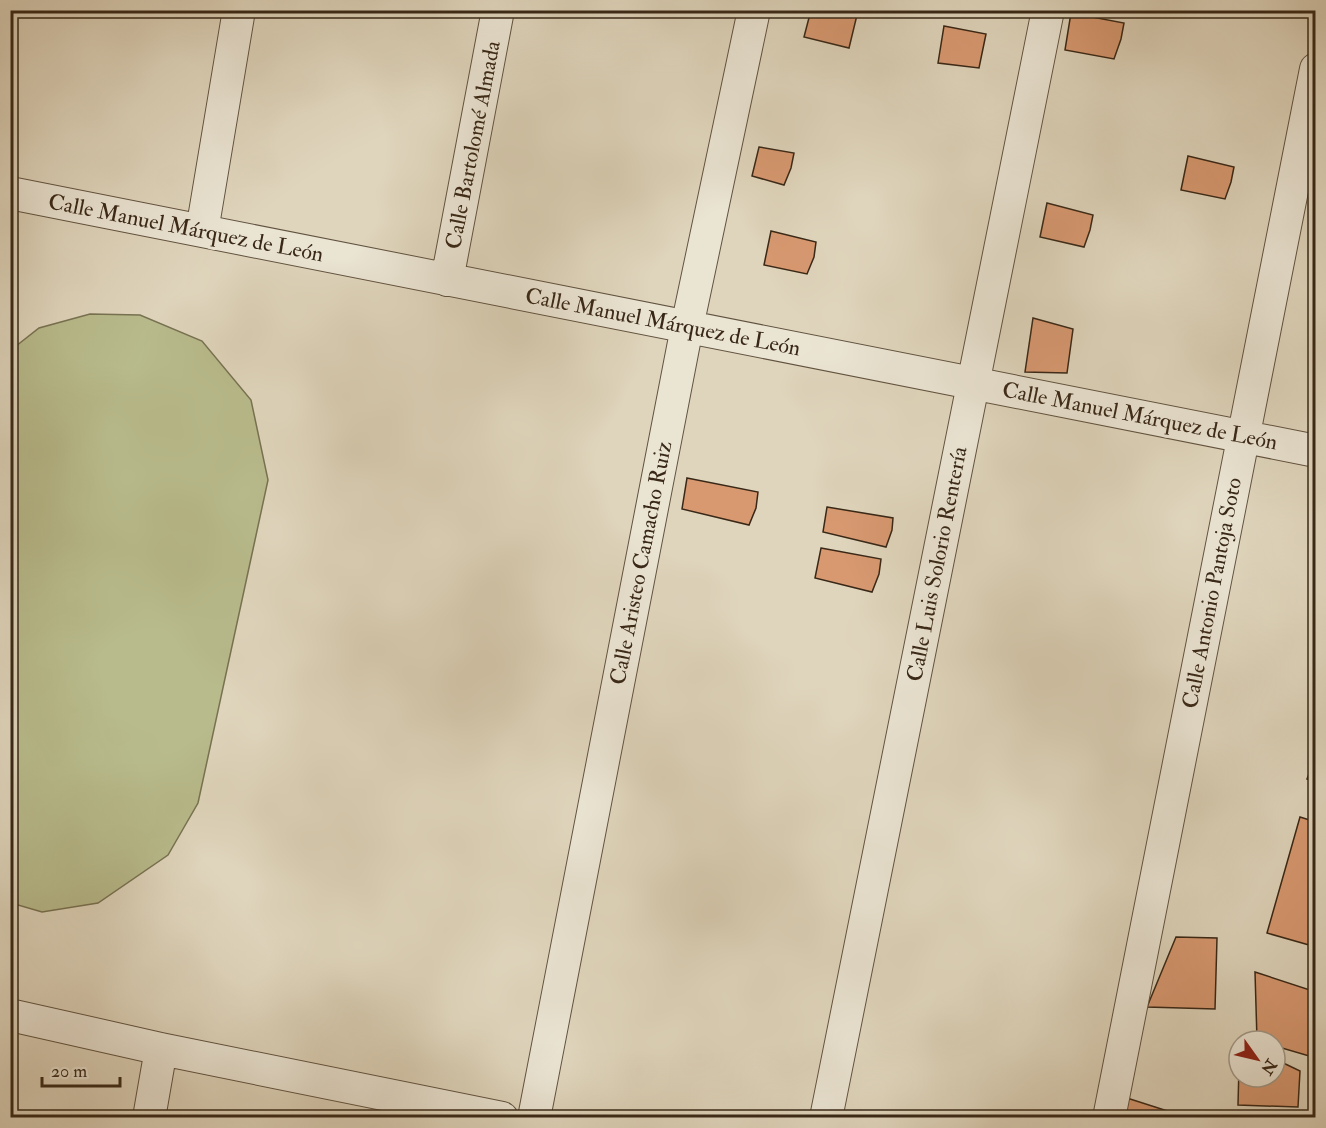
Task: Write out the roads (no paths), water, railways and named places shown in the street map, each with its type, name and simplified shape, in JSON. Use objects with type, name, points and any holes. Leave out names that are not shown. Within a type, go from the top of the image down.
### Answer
[{"type":"street","points":[[202,231],[239,10]]},
{"type":"street","name":"Calle Bartolomé Almada","points":[[447,280],[498,10]]},
{"type":"street","name":"Calle Aristeo Camacho Ruiz","points":[[534,1118],[687,327],[754,10]]},
{"type":"street","name":"Calle Luis Solorio Rentería","points":[[826,1118],[1048,10]]},
{"type":"street","name":"Calle Antonio Pantoja Soto","points":[[1109,1118],[1316,69]]},
{"type":"street","name":"Calle Manuel Márquez de León","points":[[10,194],[1316,451]]},
{"type":"street","points":[[10,1015],[161,1049],[502,1118]]},
{"type":"street","points":[[149,1118],[161,1049]]}]
